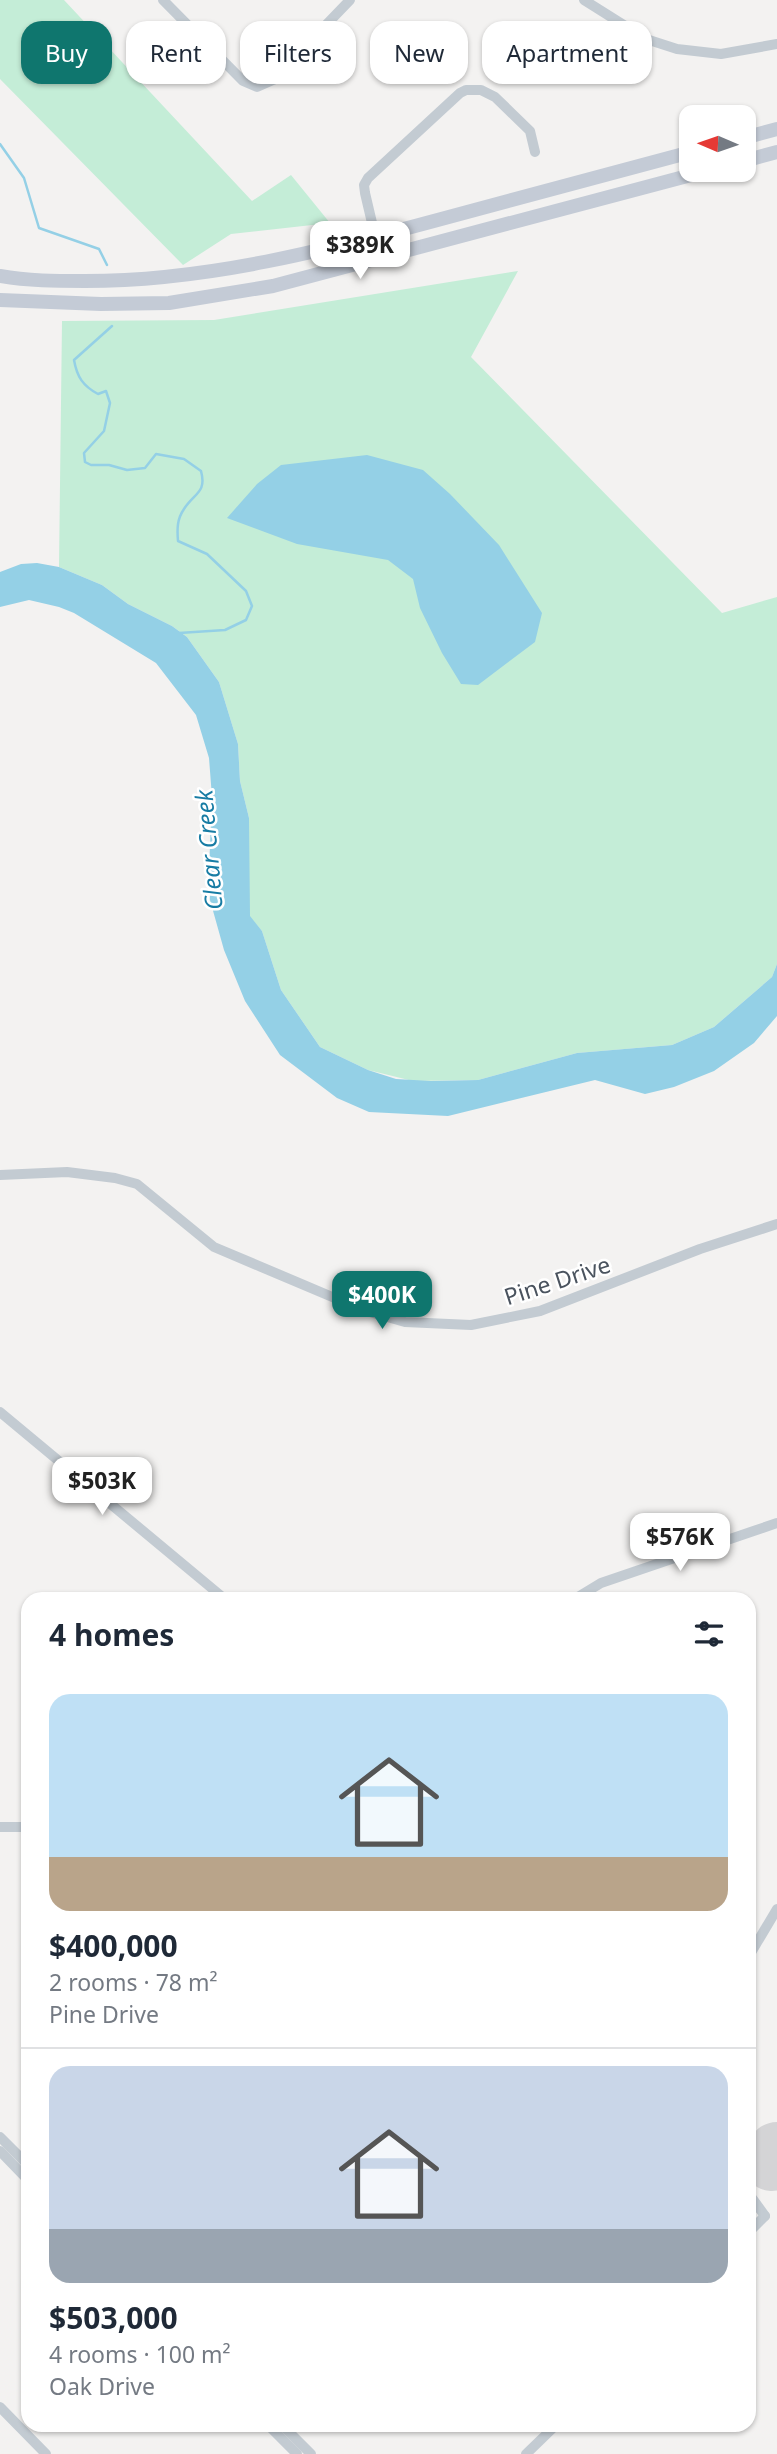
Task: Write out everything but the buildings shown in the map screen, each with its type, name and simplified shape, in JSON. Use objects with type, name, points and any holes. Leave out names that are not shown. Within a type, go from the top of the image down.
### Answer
[{"type":"main road","points":[[756,135],[777,129]]},
{"type":"main road","points":[[756,158],[777,152]]},
{"type":"main road","points":[[0,276],[20,279],[128,281],[246,265],[376,237],[679,155]]},
{"type":"main road","points":[[0,300],[89,304],[169,303],[273,286],[679,178]]},
{"type":"street","points":[[163,0],[243,81],[257,87],[273,80],[346,1]]},
{"type":"street","points":[[584,0],[646,39],[677,48],[721,54],[777,44]]},
{"type":"street","points":[[380,257],[365,193],[368,178],[460,93],[466,90],[481,90],[495,97],[530,131],[535,152]]},
{"type":"street","name":"Pine Drive","points":[[0,1175],[67,1172],[115,1178],[137,1184],[214,1247],[363,1310],[405,1322],[471,1325],[540,1311],[700,1249],[777,1224]]},
{"type":"street","points":[[0,1412],[216,1592]]},
{"type":"street","points":[[586,1592],[601,1583],[777,1523]]},
{"type":"street","points":[[0,1827],[21,1827]]},
{"type":"street","points":[[756,1944],[777,1909]]},
{"type":"street","points":[[0,2137],[21,2158]]},
{"type":"street","points":[[0,2151],[21,2173]]},
{"type":"street","points":[[756,2204],[765,2216],[777,2220]]},
{"type":"street","points":[[756,2225],[765,2216]]},
{"type":"street","points":[[0,2407],[21,2428]]},
{"type":"street","points":[[24,2432],[46,2454]]},
{"type":"street","points":[[275,2432],[297,2454]]},
{"type":"street","points":[[289,2432],[311,2454]]},
{"type":"street","points":[[526,2454],[549,2432]]},
{"type":"green space","points":[[0,0],[64,0],[84,21],[21,21],[21,84],[112,84],[112,51],[126,66],[126,84],[143,84],[252,201],[291,175],[330,223],[231,234],[183,265],[0,79]]},
{"type":"green space","points":[[518,271],[471,357],[722,613],[777,597],[777,964],[772,977],[714,1027],[672,1045],[577,1053],[478,1080],[413,1081],[368,1070],[320,1047],[281,990],[262,931],[249,916],[249,818],[240,781],[238,744],[219,682],[187,637],[172,626],[128,604],[102,585],[59,567],[62,321],[214,320]]},
{"type":"water","points":[[367,455],[423,470],[450,494],[499,545],[542,613],[535,642],[478,685],[461,684],[420,608],[413,579],[388,560],[297,544],[227,518],[257,484],[281,465]]},
{"type":"water","points":[[37,563],[59,567],[102,585],[128,604],[172,626],[187,637],[219,682],[238,744],[240,781],[249,818],[250,916],[262,931],[281,990],[320,1047],[368,1070],[396,1079],[431,1081],[478,1080],[577,1053],[672,1045],[714,1027],[772,977],[777,964],[777,1016],[754,1043],[714,1071],[674,1087],[645,1094],[595,1080],[448,1116],[369,1112],[337,1098],[280,1055],[245,1001],[224,950],[210,900],[212,797],[209,758],[196,715],[156,663],[74,613],[29,600],[0,607],[0,572],[21,564]]},
{"type":"waterway","points":[[0,144],[24,178],[39,228],[99,249],[107,265]]},
{"type":"waterway","points":[[112,326],[74,360],[79,376],[88,388],[98,394],[106,391],[110,403],[104,431],[84,453],[85,462],[127,470],[145,468],[156,454],[184,459],[201,471],[201,488],[180,517],[178,541],[207,554],[246,591],[252,606],[246,620],[225,630],[179,633]]},
{"type":"runway","points":[[772,2161],[777,2152]]},
{"type":"water label","name":"Clear Creek","points":[[208,850]]}]
